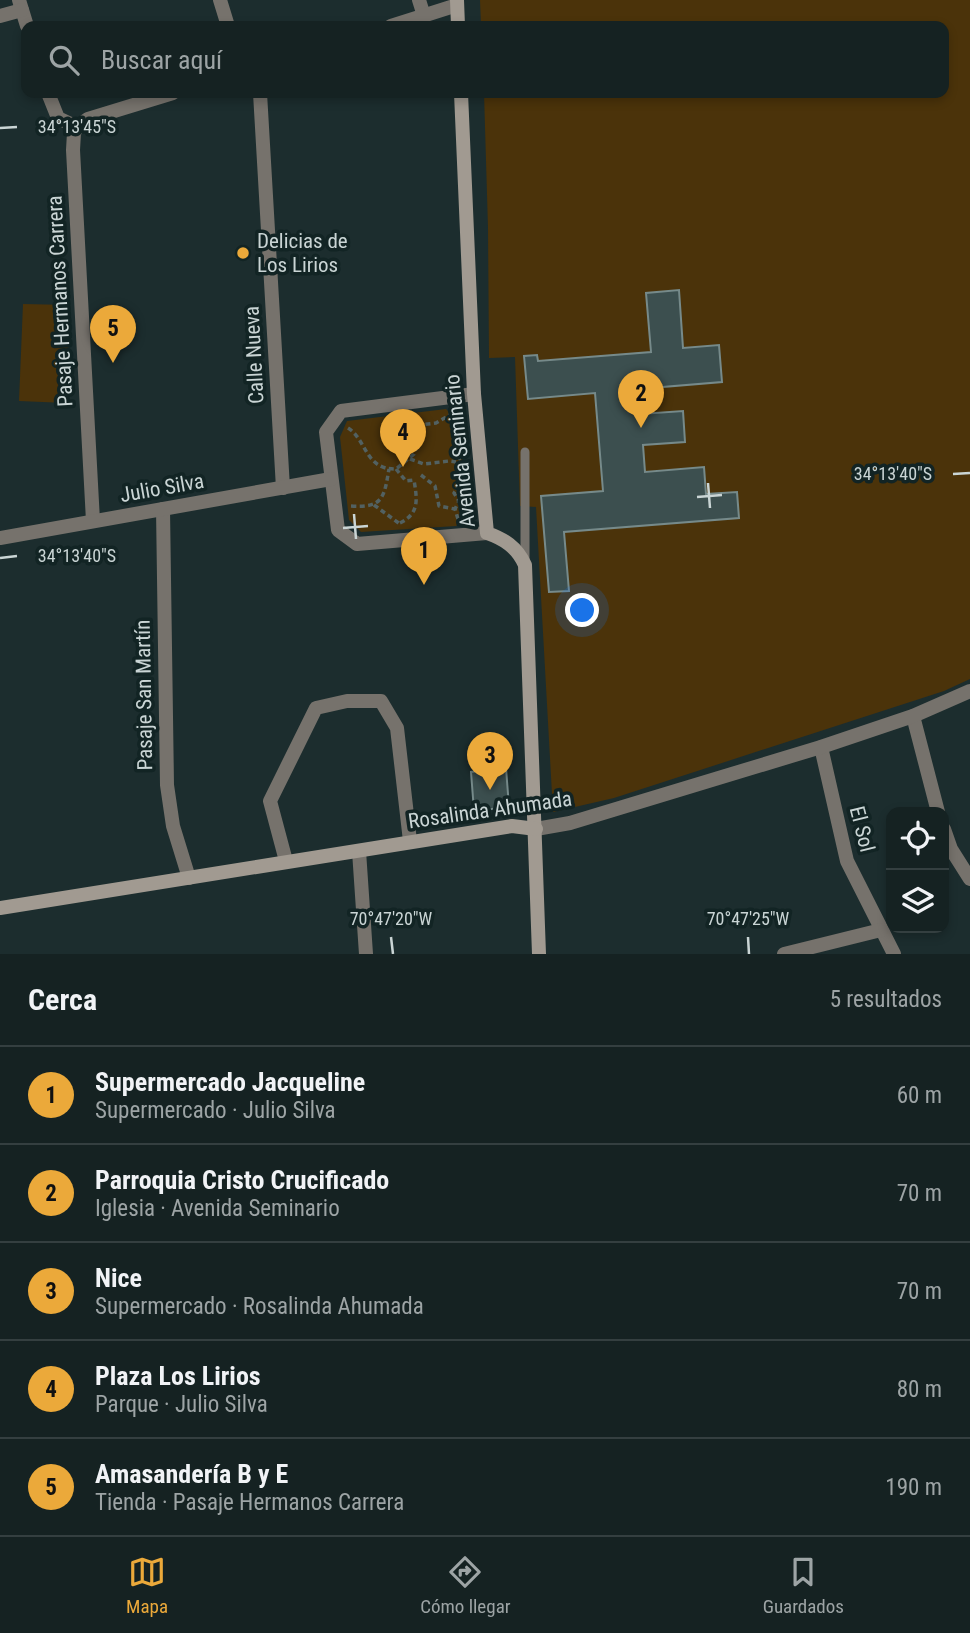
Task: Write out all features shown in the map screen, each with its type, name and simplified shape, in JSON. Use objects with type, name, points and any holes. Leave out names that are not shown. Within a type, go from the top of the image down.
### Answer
[{"type":"street","points":[[220,0],[226,21]]},
{"type":"street","points":[[419,0],[424,16]]},
{"type":"street","points":[[408,21],[457,3],[458,21]]},
{"type":"street","points":[[0,16],[21,5]]},
{"type":"street","points":[[50,98],[58,118],[77,127],[88,119],[157,98]]},
{"type":"street","name":"Calle Nueva","points":[[260,98],[284,488]]},
{"type":"street","name":"Avenida Seminario","points":[[460,98],[474,394],[487,533],[503,539],[520,554],[525,565]]},
{"type":"street","name":"Pasaje Hermanos Carrera","points":[[77,127],[73,150],[93,521]]},
{"type":"street","points":[[474,394],[341,411],[326,432],[338,530],[357,544],[487,533]]},
{"type":"street","name":"Julio Silva","points":[[0,538],[331,480]]},
{"type":"street","name":"Pasaje San Martín","points":[[163,509],[167,785],[173,826],[189,878]]},
{"type":"street","points":[[525,565],[540,954]]},
{"type":"street","name":"Rosalinda Ahumada","points":[[0,908],[410,841],[512,826],[536,829],[570,823],[821,747],[913,716],[970,691]]},
{"type":"street","points":[[286,861],[270,801],[316,708],[347,701],[381,701],[397,728],[410,841]]},
{"type":"street","points":[[913,716],[937,807]]},
{"type":"street","name":"El Sol","points":[[821,747],[847,861],[894,954]]},
{"type":"street","points":[[949,843],[970,879]]},
{"type":"street","points":[[359,850],[366,954]]},
{"type":"street","points":[[784,954],[881,930]]},
{"type":"lane","points":[[525,452],[525,565]]},
{"type":"path","points":[[334,421],[354,432],[369,457],[389,468],[396,468],[409,459],[416,449],[408,431],[410,426],[436,423],[452,415],[457,408],[455,397]]},
{"type":"path","points":[[409,459],[424,464],[456,462],[462,455],[479,453]]},
{"type":"path","points":[[456,462],[464,479],[454,491],[459,501],[455,509],[459,536]]},
{"type":"path","points":[[396,468],[406,481],[414,480],[421,475],[424,464]]},
{"type":"path","points":[[335,505],[374,505],[385,492],[389,468]]},
{"type":"path","points":[[421,475],[435,486],[439,506],[455,509]]},
{"type":"path","points":[[400,523],[410,516],[417,506],[414,480]]},
{"type":"path","points":[[374,505],[400,523],[402,540]]},
{"type":"shaded area","points":[[480,0],[970,0],[970,679],[944,691],[614,798],[553,812],[536,507],[520,506],[515,357],[489,358],[484,98],[949,98],[949,21],[481,21]]},
{"type":"shaded area","points":[[23,304],[70,305],[66,403],[19,401]]},
{"type":"shaded area","points":[[446,409],[459,422],[467,516],[456,526],[361,532],[349,520],[340,437],[347,421]]},
{"type":"building","points":[[679,290],[683,348],[719,345],[722,382],[639,389],[641,414],[683,411],[685,442],[643,445],[645,472],[704,467],[706,494],[737,492],[739,518],[564,532],[569,591],[549,592],[541,496],[603,491],[595,393],[528,399],[524,356],[537,355],[538,361],[651,352],[646,293]]},
{"type":"building","points":[[506,768],[509,807],[474,811],[471,772]]},
{"type":"place","name":"Delicias de Los Lirios","points":[[243,253]]},
{"type":"place","name":"Amasandería B y E","points":[[113,363]]},
{"type":"place","name":"Parroquia Cristo Crucificado","points":[[641,428]]},
{"type":"place","name":"Plaza Los Lirios","points":[[403,467]]},
{"type":"place","name":"Supermercado Jacqueline","points":[[424,585]]},
{"type":"place","name":"Nice","points":[[490,790]]}]
